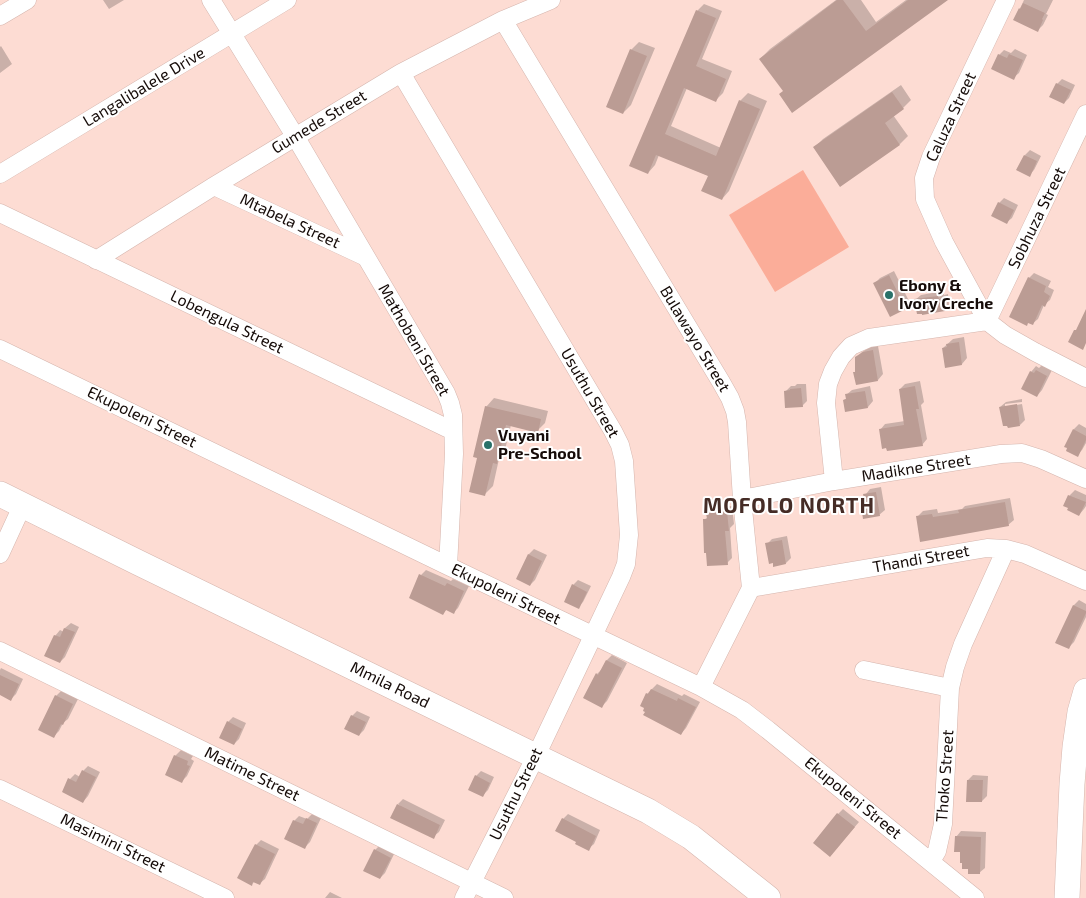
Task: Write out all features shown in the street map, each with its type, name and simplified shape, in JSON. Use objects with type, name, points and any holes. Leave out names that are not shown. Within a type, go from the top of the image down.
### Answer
[{"type":"main road","name":"Mmila Road","points":[[0,494],[13,510],[137,562],[533,760],[675,837],[753,898]]},
{"type":"main road","points":[[1067,898],[1075,747],[1080,712],[1086,691]]},
{"type":"main road","name":"Mmila Road","points":[[533,760],[648,811],[684,832],[768,898]]},
{"type":"street","points":[[0,16],[26,0]]},
{"type":"street","name":"Mathobeni Street","points":[[212,0],[295,136],[446,393],[453,415],[454,454],[448,566]]},
{"type":"street","name":"Langalibalele Drive","points":[[0,174],[287,0]]},
{"type":"street","name":"Gumede Street","points":[[96,260],[295,136],[401,73],[503,20],[551,0]]},
{"type":"street","name":"Caluza Street","points":[[1006,0],[931,157],[924,178],[925,199],[940,234],[987,321],[1013,339],[1086,378]]},
{"type":"street","name":"Bulawayo Street","points":[[503,20],[730,398],[736,422],[751,588]]},
{"type":"street","name":"Usuthu Street","points":[[401,73],[613,431],[620,445],[624,460],[629,535],[626,564],[533,760],[464,898]]},
{"type":"street","name":"Sobhuza Street","points":[[987,321],[1086,114]]},
{"type":"street","name":"Mtabela Street","points":[[214,186],[366,257]]},
{"type":"street","name":"Lobengula Street","points":[[0,213],[453,431]]},
{"type":"street","points":[[834,482],[826,403],[828,384],[840,357],[852,346],[869,338],[987,321]]},
{"type":"street","name":"Ekupoleni Street","points":[[0,349],[701,687],[742,710],[975,898]]},
{"type":"street","name":"Madikne Street","points":[[742,499],[1001,454],[1022,453],[1041,459],[1086,479]]},
{"type":"street","points":[[0,554],[13,510]]},
{"type":"street","name":"Thandi Street","points":[[751,588],[987,548],[1006,548],[1025,554],[1086,582]]},
{"type":"street","name":"Thoko Street","points":[[931,861],[937,851],[943,824],[950,688],[955,667],[963,644],[1006,548]]},
{"type":"street","points":[[701,687],[751,588]]},
{"type":"street","name":"Matime Street","points":[[0,651],[504,898]]},
{"type":"street","points":[[864,670],[950,688]]},
{"type":"street","name":"Masimini Street","points":[[0,789],[225,898]]},
{"type":"shaded area","points":[[803,170],[849,247],[775,292],[729,215]]},
{"type":"building","points":[[837,0],[843,0],[866,31],[908,0],[948,0],[792,113],[779,94],[783,91],[759,59]]},
{"type":"building","points":[[1023,3],[1045,13],[1038,32],[1013,20]]},
{"type":"building","points":[[696,10],[716,18],[696,66],[726,79],[716,102],[684,88],[665,134],[716,156],[739,100],[760,109],[722,200],[701,191],[708,176],[656,155],[648,174],[629,166]]},
{"type":"building","points":[[630,49],[647,56],[623,114],[606,107]]},
{"type":"building","points":[[998,54],[1007,58],[1009,54],[1023,60],[1014,80],[991,69]]},
{"type":"building","points":[[1056,83],[1071,90],[1064,104],[1049,97]]},
{"type":"building","points":[[892,92],[904,109],[885,123],[900,145],[840,187],[813,147]]},
{"type":"building","points":[[1024,155],[1037,161],[1030,177],[1016,170]]},
{"type":"building","points":[[998,202],[1014,210],[1007,224],[991,216]]},
{"type":"building","name":"Ebony & Ivory Creche","points":[[889,275],[906,309],[890,317],[873,283]]},
{"type":"building","points":[[1028,277],[1046,286],[1044,292],[1050,296],[1045,307],[1042,305],[1033,325],[1028,323],[1027,326],[1009,317]]},
{"type":"building","points":[[938,296],[939,299],[943,299],[945,311],[922,315],[917,314],[914,299]]},
{"type":"building","points":[[1086,309],[1086,343],[1083,350],[1068,342]]},
{"type":"building","points":[[959,342],[962,365],[945,368],[942,348],[947,347],[946,344]]},
{"type":"building","points":[[873,350],[878,381],[856,385],[853,372],[855,372],[855,357],[863,352]]},
{"type":"building","points":[[1036,370],[1047,376],[1037,397],[1021,389],[1030,371],[1034,373]]},
{"type":"building","points":[[915,386],[919,409],[916,409],[923,446],[887,451],[886,448],[882,449],[879,429],[904,425],[899,389]]},
{"type":"building","points":[[801,388],[803,407],[785,408],[784,391]]},
{"type":"building","points":[[865,391],[868,408],[845,412],[843,400],[846,399],[845,394]]},
{"type":"building","points":[[1017,404],[1020,426],[1008,428],[1003,426],[999,407]]},
{"type":"building","name":"Vuyani Pre-School","points":[[485,406],[541,419],[538,433],[506,425],[497,464],[493,463],[485,496],[469,492],[477,458],[473,457]]},
{"type":"building","points":[[1073,429],[1086,436],[1078,457],[1066,451],[1067,448],[1064,447]]},
{"type":"building","points":[[876,492],[880,516],[863,519],[860,499],[864,498],[863,494]]},
{"type":"building","points":[[1068,495],[1086,502],[1079,516],[1063,506]]},
{"type":"building","points":[[1005,502],[1009,526],[920,542],[916,516],[932,514],[933,517],[959,513],[958,510]]},
{"type":"building","points":[[727,511],[729,531],[725,531],[728,565],[707,566],[706,553],[704,553],[703,519],[707,519],[706,513]]},
{"type":"building","points":[[782,540],[786,564],[773,567],[773,563],[769,564],[765,543]]},
{"type":"building","points":[[528,554],[542,561],[530,586],[516,579]]},
{"type":"building","points":[[419,574],[445,586],[447,583],[464,591],[454,614],[446,610],[443,615],[409,598]]},
{"type":"building","points":[[572,584],[587,592],[579,609],[564,602]]},
{"type":"building","points":[[1073,605],[1086,611],[1086,613],[1069,649],[1055,643]]},
{"type":"building","points":[[64,628],[75,632],[60,663],[44,656],[54,635],[60,637]]},
{"type":"building","points":[[606,660],[622,668],[602,708],[583,698],[596,673],[598,675]]},
{"type":"building","points":[[0,675],[19,684],[11,701],[0,695]]},
{"type":"building","points":[[651,689],[677,701],[678,698],[696,707],[681,735],[643,715],[645,712],[643,711],[644,708],[640,706],[646,693],[648,694]]},
{"type":"building","points":[[55,695],[73,704],[63,725],[61,724],[54,738],[38,730]]},
{"type":"building","points":[[351,715],[366,722],[359,736],[344,729]]},
{"type":"building","points":[[227,721],[242,729],[234,745],[219,738]]},
{"type":"building","points":[[174,755],[188,761],[187,765],[190,766],[182,783],[165,775]]},
{"type":"building","points":[[82,770],[96,777],[83,803],[62,792],[68,778],[76,782]]},
{"type":"building","points":[[475,775],[490,783],[483,797],[468,790]]},
{"type":"building","points":[[967,780],[983,780],[982,802],[966,802]]},
{"type":"building","points":[[397,804],[440,825],[434,839],[390,818]]},
{"type":"building","points":[[837,813],[855,827],[830,857],[813,843]]},
{"type":"building","points":[[306,818],[317,823],[305,849],[284,839],[293,820],[303,824]]},
{"type":"building","points":[[562,818],[596,836],[589,851],[555,831]]},
{"type":"building","points":[[955,836],[981,837],[980,874],[968,874],[968,869],[962,869],[960,852],[954,852]]},
{"type":"building","points":[[255,844],[275,854],[260,885],[253,882],[252,886],[237,878]]},
{"type":"building","points":[[374,849],[391,858],[380,879],[363,871]]},
{"type":"place","name":"Ebony & Ivory Creche","points":[[889,295]]},
{"type":"place","name":"Vuyani Pre-School","points":[[488,445]]},
{"type":"district","name":"MOFOLO NORTH","points":[[789,506]]}]
